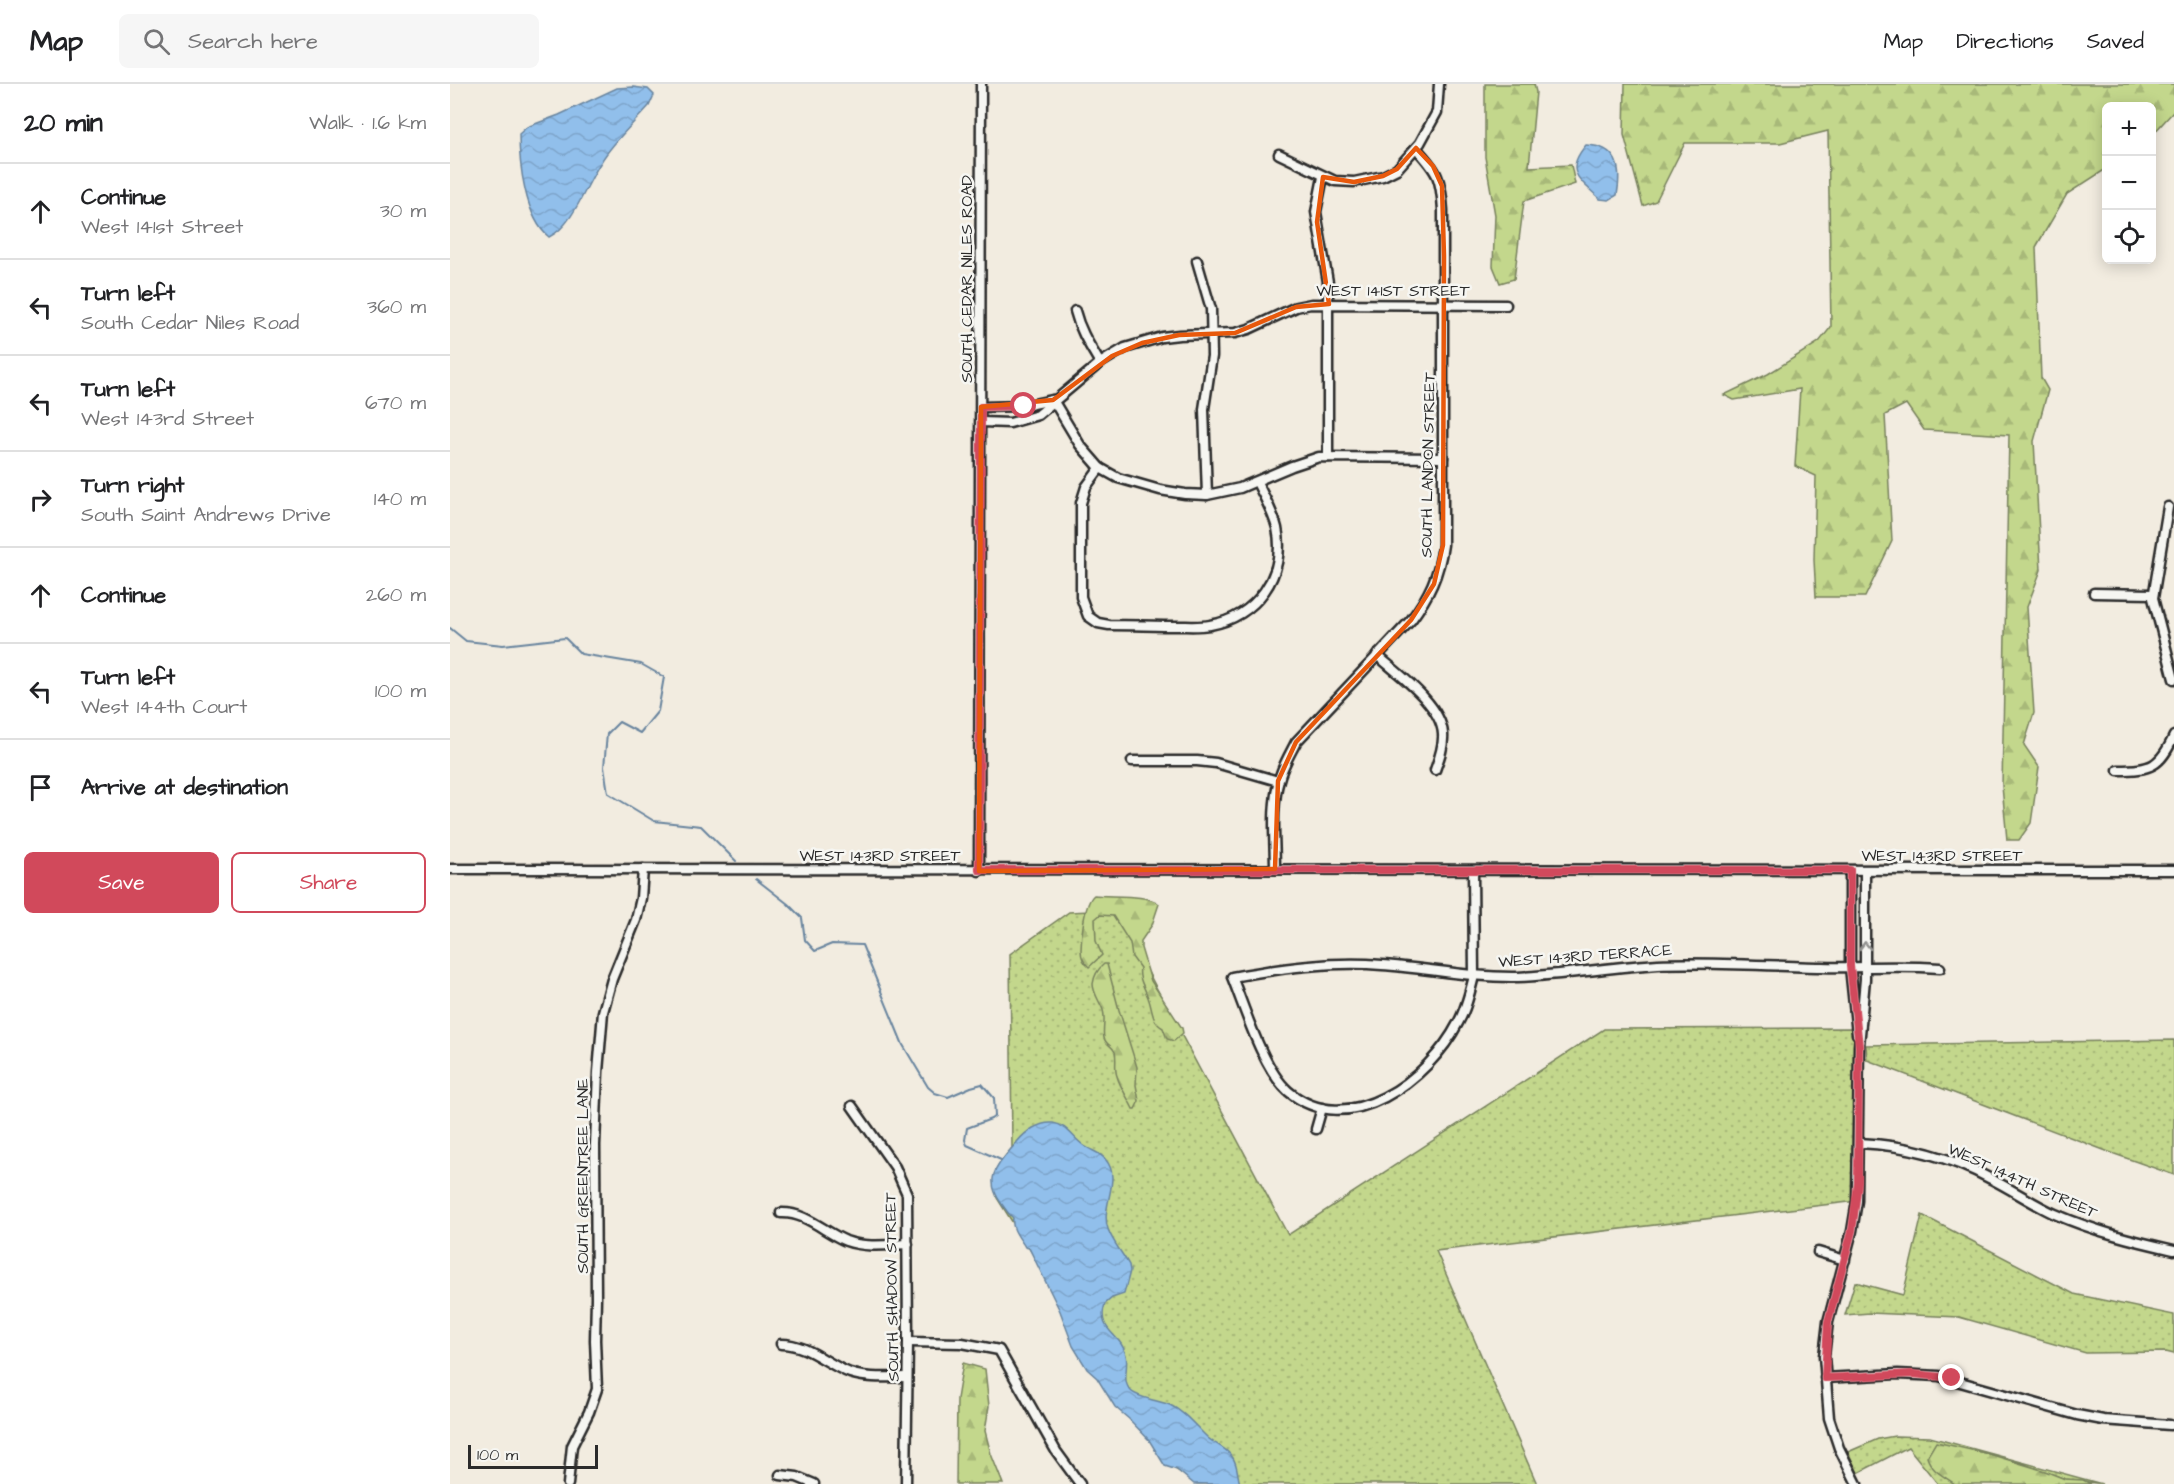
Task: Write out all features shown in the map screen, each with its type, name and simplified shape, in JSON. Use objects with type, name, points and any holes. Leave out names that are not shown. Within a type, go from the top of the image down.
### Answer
[{"type":"street","name":"SOUTH CEDAR NILES ROAD","points":[[979,870],[981,84]]},
{"type":"street","points":[[1279,154],[1335,181],[1354,182],[1383,176],[1397,169],[1416,148],[1437,112],[1438,84]]},
{"type":"street","name":"SOUTH LANDON STREET","points":[[1275,869],[1275,806],[1278,781],[1296,742],[1411,620],[1424,603],[1441,565],[1444,305],[1442,186],[1432,166],[1416,148]]},
{"type":"street","points":[[1323,177],[1317,222],[1328,282],[1328,458]]},
{"type":"street","points":[[1197,261],[1211,309],[1212,356],[1204,409],[1207,495]]},
{"type":"street","name":"WEST 141ST STREET","points":[[981,422],[1021,421],[1038,414],[1100,363],[1125,348],[1179,335],[1235,333],[1249,329],[1296,306],[1329,304],[1506,305]]},
{"type":"street","points":[[1075,311],[1085,338],[1100,363]]},
{"type":"street","name":"WEST 141ST STREET","points":[[981,407],[1018,407],[1053,400]]},
{"type":"street","points":[[1053,400],[1080,445],[1100,468],[1118,478],[1160,490],[1185,494],[1224,493],[1257,482],[1305,460],[1443,458]]},
{"type":"street","points":[[1100,468],[1086,487],[1080,516],[1081,597],[1088,616],[1098,623],[1109,626],[1207,626],[1235,618],[1257,602],[1276,571],[1279,551],[1278,531],[1274,518],[1257,482]]},
{"type":"street","points":[[2168,507],[2153,594],[2174,679]]},
{"type":"street","points":[[2094,593],[2153,594]]},
{"type":"street","points":[[1377,655],[1424,697],[1438,717],[1443,733],[1442,750],[1435,770]]},
{"type":"street","points":[[2118,770],[2144,770],[2152,766],[2165,754],[2174,736]]},
{"type":"street","points":[[1132,761],[1216,763],[1278,781]]},
{"type":"street","name":"WEST 143RD STREET","points":[[450,868],[1473,871],[2174,870]]},
{"type":"street","name":"SOUTH GREENTREE LANE","points":[[568,1484],[572,1446],[589,1412],[597,1389],[595,1145],[603,1012],[612,979],[636,920],[641,898],[643,870]]},
{"type":"street","points":[[1850,870],[1850,966],[1859,1046]]},
{"type":"street","points":[[1857,1484],[1833,1433],[1825,1378],[1828,1322],[1845,1260],[1857,1201],[1859,1046],[1865,966],[1864,870]]},
{"type":"street","points":[[1316,1129],[1322,1108],[1343,1110],[1365,1106],[1388,1095],[1419,1073],[1444,1046],[1458,1023],[1468,1000],[1474,976],[1473,871]]},
{"type":"street","name":"WEST 143RD TERRACE","points":[[1322,1108],[1296,1097],[1286,1089],[1273,1072],[1232,977],[1294,966],[1345,964],[1398,966],[1474,976],[1536,976],[1615,967],[1681,964],[1940,968]]},
{"type":"street","name":"SOUTH SHADOW STREET","points":[[852,1106],[895,1167],[904,1185],[908,1205],[906,1484]]},
{"type":"street","name":"WEST 144TH STREET","points":[[1859,1143],[1914,1150],[1957,1164],[1990,1178],[2058,1215],[2117,1237],[2174,1250]]},
{"type":"street","points":[[781,1213],[798,1215],[856,1244],[908,1244]]},
{"type":"street","points":[[1818,1252],[1845,1260]]},
{"type":"street","points":[[908,1342],[962,1342],[999,1350],[1048,1438],[1079,1484]]},
{"type":"street","points":[[781,1344],[803,1347],[854,1374],[872,1377],[907,1377]]},
{"type":"street","points":[[1825,1378],[1898,1374],[1939,1376],[2077,1415],[2103,1420],[2170,1425]]},
{"type":"street","points":[[780,1474],[797,1477],[814,1484]]},
{"type":"highlighted area","points":[[1416,148],[1433,166],[1442,186],[1444,256],[1443,545],[1434,584],[1411,620],[1296,742],[1278,781],[1275,869],[979,871],[981,407],[1053,400],[1112,356],[1142,343],[1179,335],[1235,333],[1296,307],[1329,304],[1317,222],[1323,177],[1354,182],[1383,176],[1397,169]]},
{"type":"green space","points":[[1485,84],[1534,84],[1536,92],[1529,167],[1571,165],[1575,184],[1524,201],[1514,279],[1500,283],[1493,266],[1495,215],[1485,157]]},
{"type":"green space","points":[[1625,84],[2174,84],[2174,111],[2156,131],[2156,102],[2102,102],[2102,172],[2067,194],[2036,247],[2041,378],[2048,390],[2034,441],[2041,570],[2027,607],[2034,713],[2024,745],[2039,767],[2031,823],[2019,840],[2007,840],[2002,786],[2009,435],[1924,430],[1906,404],[1885,415],[1892,541],[1865,597],[1816,597],[1814,560],[1816,476],[1795,466],[1800,389],[1734,400],[1724,395],[1768,374],[1819,342],[1831,327],[1828,131],[1780,143],[1685,143],[1656,201],[1643,206],[1624,135]]},
{"type":"green space","points":[[1094,895],[1138,897],[1159,904],[1152,925],[1141,941],[1141,948],[1151,981],[1182,1028],[1183,1033],[1174,1041],[1167,1039],[1163,1028],[1154,1018],[1141,979],[1140,968],[1132,957],[1130,943],[1113,916],[1100,915],[1095,919],[1096,941],[1102,955],[1089,967],[1083,960],[1081,950],[1084,921],[1088,905]]},
{"type":"green space","points":[[1115,910],[1288,1235],[1604,1029],[1856,1028],[1857,1201],[1436,1251],[1537,1484],[1197,1484],[1165,1462],[997,1198],[995,1190],[996,1171],[1012,1148],[1010,954],[1069,912]]},
{"type":"green space","points":[[1104,964],[1107,964],[1137,1067],[1136,1085],[1139,1101],[1135,1109],[1118,1080],[1115,1052],[1104,1038],[1104,1014],[1093,984],[1094,978]]},
{"type":"green space","points":[[2174,1040],[2174,1175],[1867,1060],[1866,1045]]},
{"type":"green space","points":[[1922,1215],[2074,1294],[2174,1315],[2174,1354],[2166,1352],[2086,1353],[1959,1317],[1870,1313],[1845,1315],[1855,1282],[1903,1295]]},
{"type":"green space","points":[[963,1363],[985,1369],[989,1406],[985,1431],[1003,1484],[956,1484],[957,1399]]},
{"type":"green space","points":[[1895,1436],[1930,1437],[2102,1484],[2065,1479],[2024,1464],[1972,1451],[1954,1482],[1955,1484],[1938,1484],[1908,1447],[1858,1473],[1848,1452],[1878,1439]]},
{"type":"green space","points":[[1936,1442],[1989,1454],[2065,1479],[2083,1480],[2091,1484],[1955,1484],[1938,1473],[1929,1462],[1927,1457]]},
{"type":"water","points":[[617,88],[648,89],[654,95],[649,106],[611,147],[566,223],[549,237],[534,217],[529,204],[520,160],[519,134],[527,127]]},
{"type":"water","points":[[1586,145],[1605,149],[1615,160],[1619,176],[1617,195],[1609,200],[1600,199],[1577,175],[1576,162]]},
{"type":"water","points":[[1053,1123],[1062,1126],[1083,1145],[1101,1155],[1110,1168],[1112,1184],[1106,1220],[1110,1234],[1129,1265],[1130,1271],[1124,1294],[1112,1298],[1105,1304],[1103,1313],[1106,1326],[1126,1355],[1128,1387],[1139,1396],[1175,1408],[1208,1438],[1228,1452],[1235,1461],[1240,1484],[1194,1484],[1177,1470],[1165,1466],[1149,1440],[1115,1407],[1073,1346],[1060,1311],[1029,1248],[1025,1247],[1016,1233],[1013,1218],[1001,1203],[993,1185],[993,1177],[999,1163],[1021,1138],[1038,1126]]},
{"type":"waterway","points":[[450,628],[466,641],[503,645],[565,638],[581,654],[641,664],[664,677],[658,711],[640,733],[619,722],[607,734],[604,767],[608,793],[654,821],[701,826],[736,861]]},
{"type":"waterway","points":[[756,879],[802,918],[805,940],[815,951],[832,944],[862,945],[903,1045],[928,1087],[935,1093],[948,1097],[982,1084],[994,1098],[995,1116],[967,1128],[965,1140],[967,1145],[1001,1160]]},
{"type":"route","points":[[1024,406],[981,407],[979,870],[1850,870],[1850,966],[1859,1046],[1858,1183],[1852,1231],[1832,1303],[1825,1339],[1825,1378],[1898,1374],[1927,1374],[1952,1378]]}]
